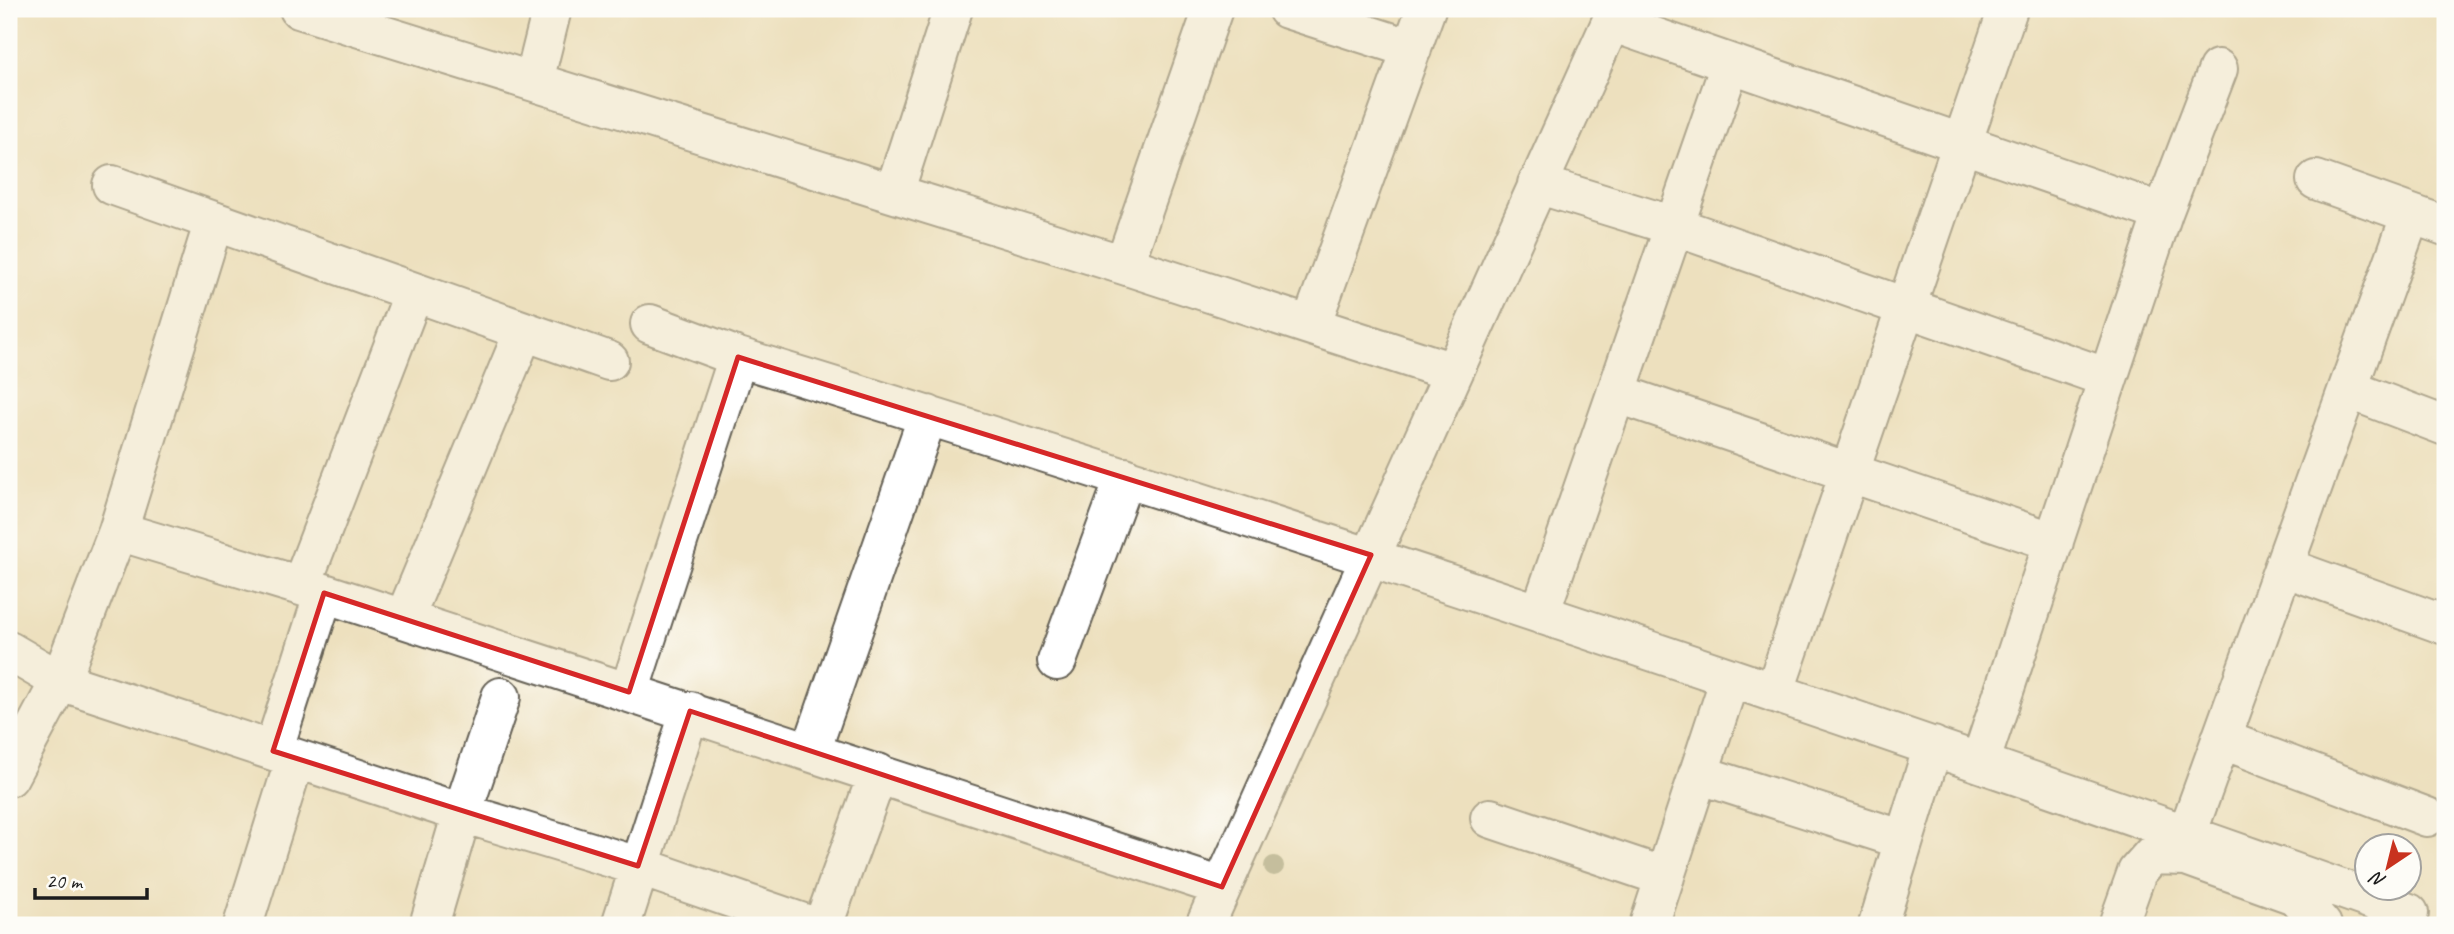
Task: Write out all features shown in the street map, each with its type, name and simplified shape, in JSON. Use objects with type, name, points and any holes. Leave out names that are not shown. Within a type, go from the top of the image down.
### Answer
[{"type":"street","points":[[299,9],[1124,265],[1453,372]]},
{"type":"street","points":[[534,81],[552,9]]},
{"type":"street","points":[[894,193],[953,9]]},
{"type":"street","points":[[1124,265],[1213,9]]},
{"type":"street","points":[[1287,9],[1412,49]]},
{"type":"street","points":[[1311,325],[1426,9]]},
{"type":"street","points":[[1774,693],[2008,9]]},
{"type":"street","points":[[1205,925],[1614,16],[1730,65],[2163,213]]},
{"type":"street","points":[[1540,613],[1730,65]]},
{"type":"street","points":[[1980,763],[2163,213],[2218,69]]},
{"type":"street","points":[[2187,834],[2348,389],[2428,220],[2316,180]]},
{"type":"street","points":[[1537,184],[1674,226],[1907,305],[2108,378]]},
{"type":"street","points":[[113,185],[609,361]]},
{"type":"street","points":[[9,777],[60,681],[118,531],[214,221]]},
{"type":"street","points":[[243,925],[284,755],[312,590],[414,292]]},
{"type":"street","points":[[650,324],[738,357],[1371,555],[1933,746],[2409,913]]},
{"type":"street","points":[[404,619],[524,331]]},
{"type":"street","points":[[629,692],[738,357]]},
{"type":"street","points":[[2348,389],[2445,426]]},
{"type":"street","points":[[1616,393],[2054,542]]},
{"type":"street","points":[[811,751],[928,415]]},
{"type":"street","points":[[1057,661],[1125,477]]},
{"type":"street","points":[[118,531],[404,619],[1222,887]]},
{"type":"street","points":[[2284,567],[2445,625]]},
{"type":"street","points":[[9,651],[60,681],[462,813],[638,866],[809,925]]},
{"type":"street","points":[[1649,925],[1730,678]]},
{"type":"street","points":[[429,925],[462,813],[501,697]]},
{"type":"street","points":[[621,925],[690,712]]},
{"type":"street","points":[[2221,739],[2427,817]]},
{"type":"street","points":[[1878,925],[1933,746]]},
{"type":"street","points":[[823,925],[878,773]]},
{"type":"street","points":[[1698,774],[1904,840]]},
{"type":"street","points":[[1490,818],[1665,877]]},
{"type":"street","points":[[2118,925],[2137,872],[2152,855],[2186,856],[2297,897],[2322,925]]},
{"type":"highlighted area","points":[[738,357],[1371,555],[1222,887],[690,711],[638,866],[273,751],[324,593],[629,692]]}]
